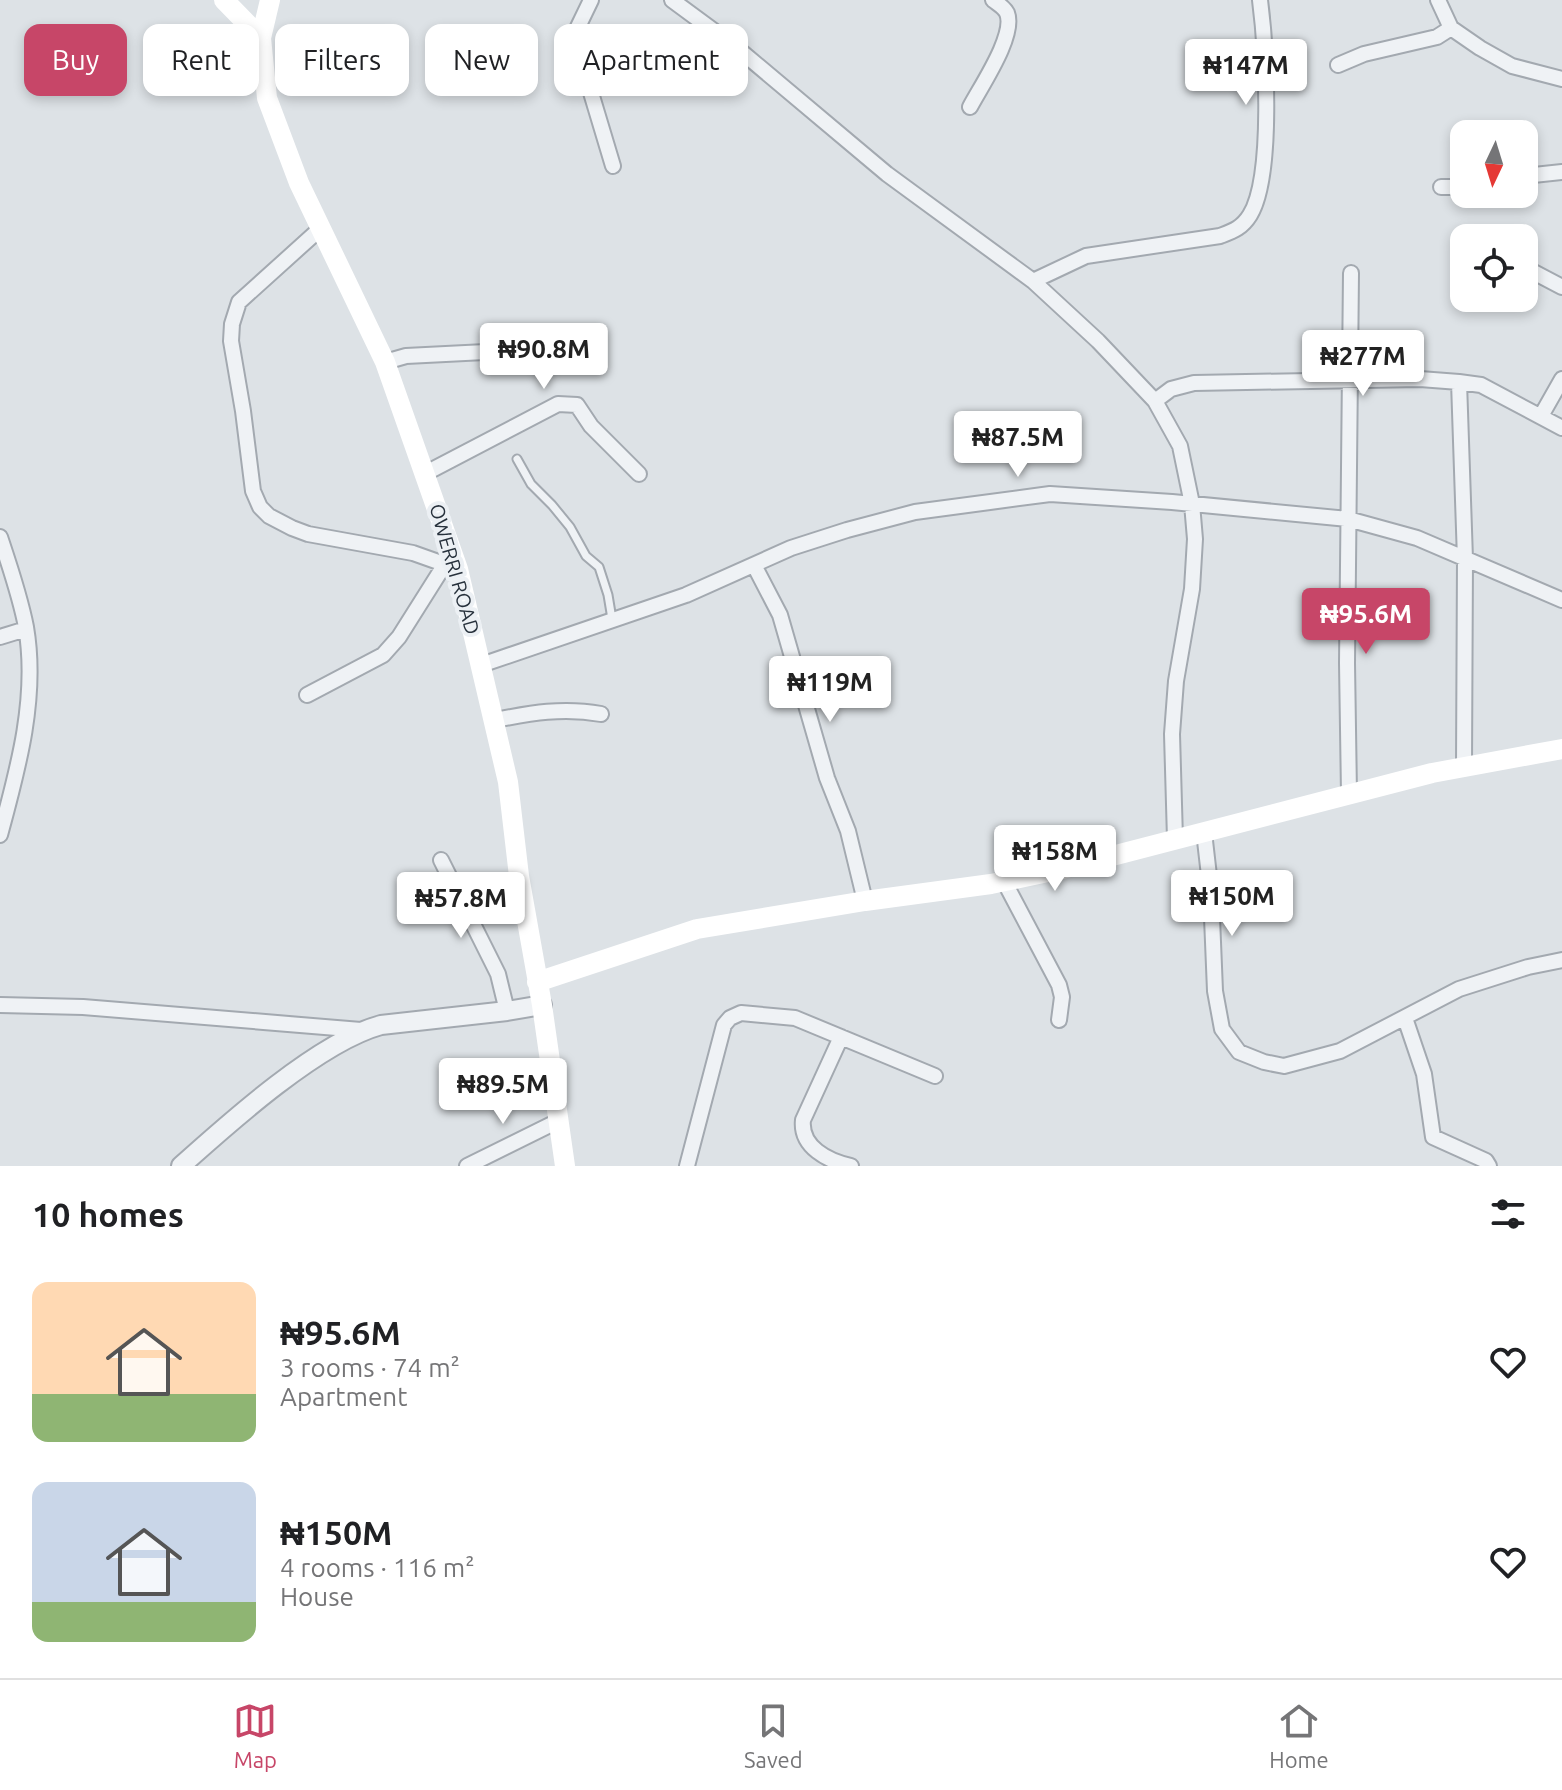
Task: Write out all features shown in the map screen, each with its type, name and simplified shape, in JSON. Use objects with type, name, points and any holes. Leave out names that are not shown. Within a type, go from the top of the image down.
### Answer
[{"type":"main road","points":[[224,0],[261,38]]},
{"type":"main road","name":"OWERRI ROAD","points":[[270,0],[261,38],[267,98],[299,183],[385,362],[426,473],[495,720],[508,782],[519,876],[542,1005],[565,1166]]},
{"type":"main road","points":[[537,982],[697,929],[1004,881],[1062,869],[1464,765],[1562,749]]},
{"type":"street","points":[[591,0],[577,29],[577,46],[613,166]]},
{"type":"street","points":[[672,0],[737,48],[887,174],[1033,281],[1098,341],[1155,401],[1180,446],[1192,504],[1195,539],[1192,589],[1176,681],[1172,734],[1175,839]]},
{"type":"street","points":[[970,107],[1004,44],[1009,23],[1004,8],[993,0]]},
{"type":"street","points":[[1033,281],[1086,256],[1220,236],[1239,229],[1256,201],[1266,146],[1260,0]]},
{"type":"street","points":[[1438,0],[1451,28],[1512,66],[1562,79]]},
{"type":"street","points":[[1338,65],[1364,54],[1437,37],[1451,28]]},
{"type":"street","points":[[1538,175],[1562,172]]},
{"type":"street","points":[[1441,187],[1450,187]]},
{"type":"street","points":[[307,695],[383,655],[451,566],[413,553],[308,534],[292,528],[269,516],[260,507],[253,491],[231,341],[232,324],[239,302],[321,228]]},
{"type":"street","points":[[1349,794],[1351,273]]},
{"type":"street","points":[[1538,274],[1562,287]]},
{"type":"street","points":[[385,362],[406,356],[524,350]]},
{"type":"street","points":[[1155,401],[1171,389],[1194,383],[1420,379],[1481,385],[1562,428]]},
{"type":"street","points":[[1541,416],[1562,379]]},
{"type":"street","points":[[1459,382],[1465,559],[1464,765]]},
{"type":"street","points":[[426,473],[558,404],[569,403],[577,405],[591,426],[639,474]]},
{"type":"street","points":[[481,665],[686,595],[791,548],[915,512],[1050,494],[1348,519],[1417,538],[1562,600]]},
{"type":"street","points":[[0,537],[26,629],[28,708],[17,775],[0,835]]},
{"type":"street","points":[[754,565],[780,615],[827,778],[848,831],[865,901]]},
{"type":"street","points":[[0,637],[26,629]]},
{"type":"street","points":[[495,720],[544,710],[601,714]]},
{"type":"street","points":[[1204,832],[1211,893],[1215,991],[1222,1029],[1239,1052],[1264,1062],[1284,1066],[1340,1051],[1459,989],[1528,967],[1562,960]]},
{"type":"street","points":[[441,860],[494,964],[507,1011]]},
{"type":"street","points":[[1004,881],[1059,985],[1062,997],[1059,1020]]},
{"type":"street","points":[[0,1005],[83,1007],[361,1030],[542,1005]]},
{"type":"street","points":[[687,1166],[720,1038],[730,1018],[741,1013],[795,1018],[935,1076]]},
{"type":"street","points":[[1405,1018],[1424,1074],[1433,1137],[1486,1161],[1489,1166]]},
{"type":"street","points":[[181,1166],[231,1122],[295,1073],[361,1030]]},
{"type":"street","points":[[841,1037],[803,1120],[802,1131],[811,1146],[834,1162],[851,1166]]},
{"type":"street","points":[[467,1166],[558,1121]]},
{"type":"lane","points":[[517,459],[531,484],[570,527],[586,556],[599,567],[612,622]]}]
